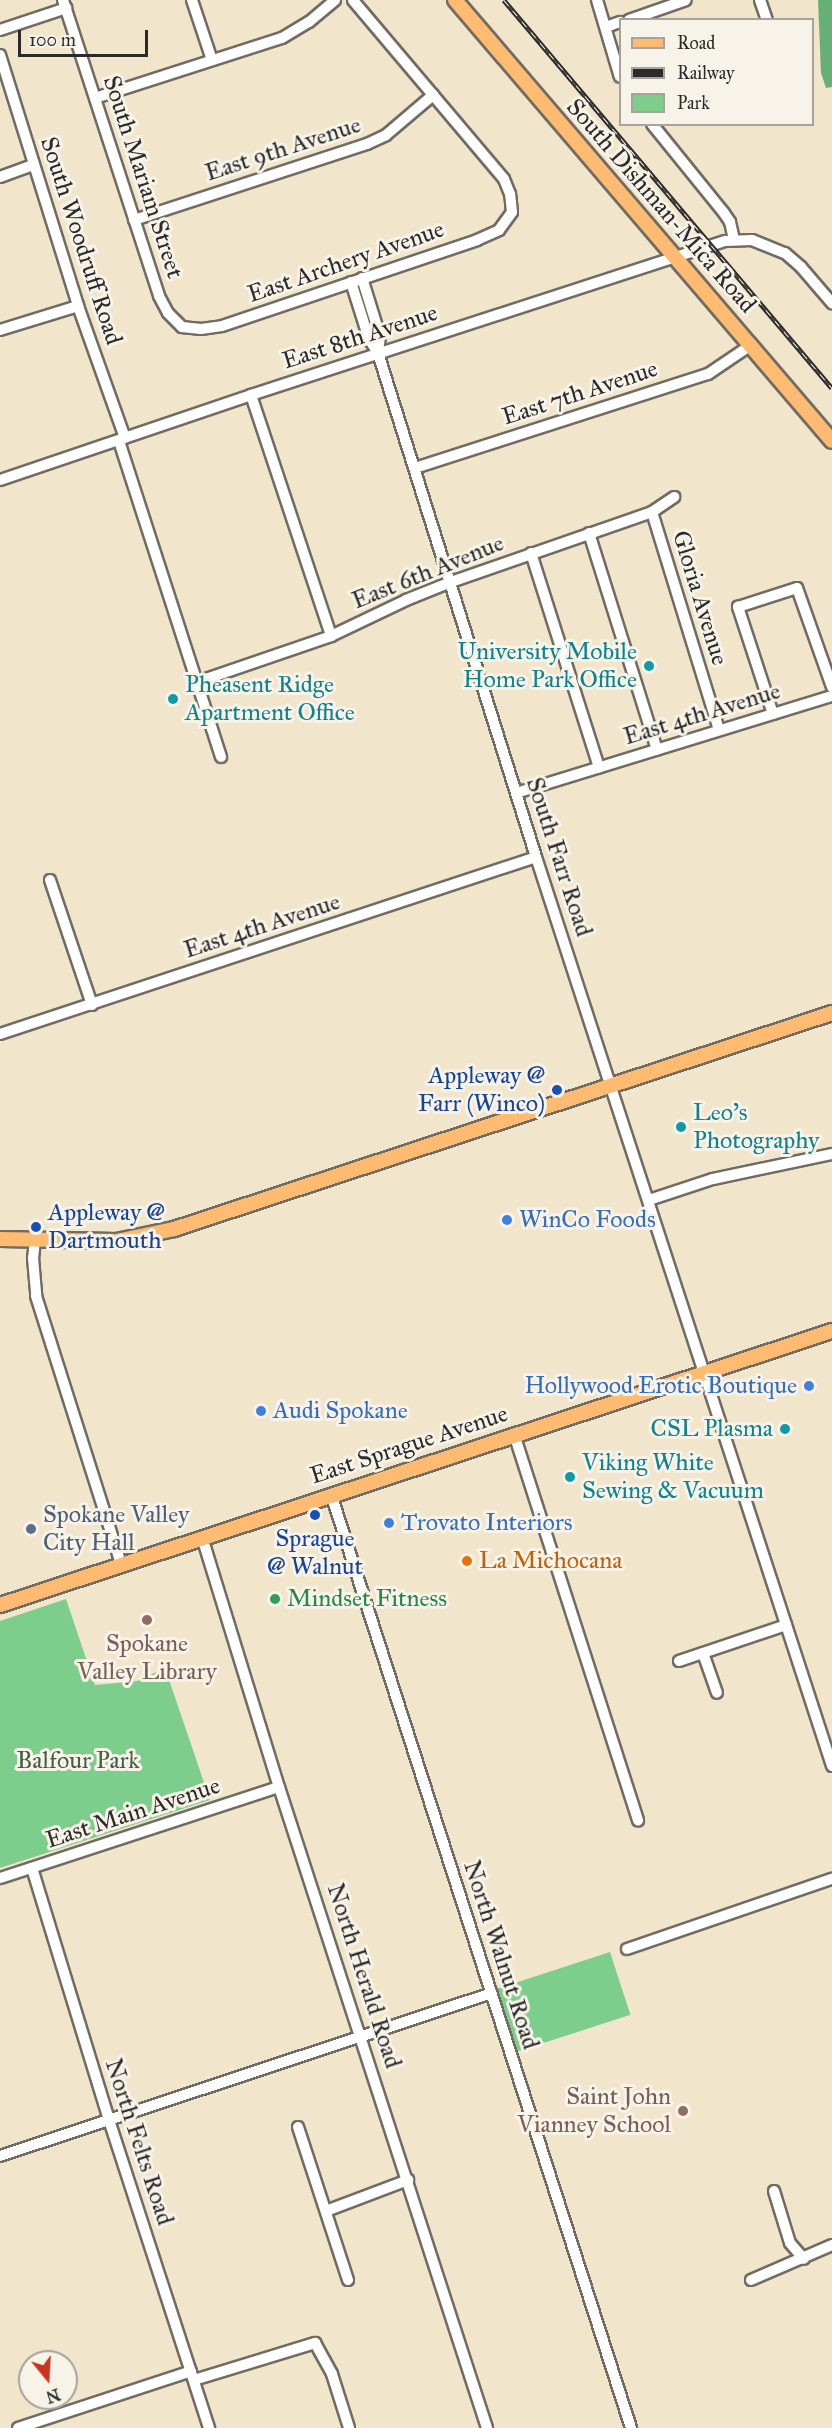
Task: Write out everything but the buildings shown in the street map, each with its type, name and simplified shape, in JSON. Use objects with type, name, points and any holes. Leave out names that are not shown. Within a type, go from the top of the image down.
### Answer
[{"type":"main road","name":"South Dishman-Mica Road","points":[[455,0],[832,441]]},
{"type":"main road","points":[[0,1239],[117,1241],[174,1229],[832,1013]]},
{"type":"main road","name":"East Sprague Avenue","points":[[0,1605],[331,1494],[832,1331]]},
{"type":"street","points":[[192,0],[212,60]]},
{"type":"street","points":[[95,98],[297,31],[335,0]]},
{"type":"street","points":[[353,0],[433,95]]},
{"type":"street","points":[[597,0],[619,70]]},
{"type":"street","points":[[635,18],[686,0]]},
{"type":"street","points":[[760,0],[766,18]]},
{"type":"street","points":[[0,30],[65,4]]},
{"type":"street","name":"South Mariam Street","points":[[65,4],[159,297],[168,313],[182,327]]},
{"type":"street","points":[[606,27],[619,23]]},
{"type":"street","name":"South Woodruff Road","points":[[0,55],[221,757]]},
{"type":"street","name":"East Archery Avenue","points":[[182,327],[201,329],[222,326],[477,240],[499,230],[512,212],[510,194],[504,179],[433,95]]},
{"type":"street","name":"East 9th Avenue","points":[[134,220],[368,144],[386,135],[433,95]]},
{"type":"street","points":[[654,126],[724,213],[730,222],[734,239],[752,240],[785,253],[801,267],[832,303]]},
{"type":"street","points":[[0,177],[33,165]]},
{"type":"street","name":"East 8th Avenue","points":[[0,480],[378,353],[734,239]]},
{"type":"street","name":"South Farr Road","points":[[362,278],[380,336],[378,353]]},
{"type":"street","name":"South Farr Road","points":[[351,282],[369,339],[378,353],[536,857],[650,1200],[832,1766]]},
{"type":"street","points":[[0,330],[78,306]]},
{"type":"street","name":"East 7th Avenue","points":[[415,468],[708,374],[751,345]]},
{"type":"street","points":[[251,395],[331,636]]},
{"type":"street","name":"East 6th Avenue","points":[[197,682],[331,636],[406,600],[451,582],[652,512],[674,497]]},
{"type":"street","name":"Gloria Avenue","points":[[652,512],[719,730]]},
{"type":"street","points":[[589,533],[657,750]]},
{"type":"street","points":[[531,553],[599,767]]},
{"type":"street","points":[[773,714],[738,607],[797,588],[832,687]]},
{"type":"street","name":"East 4th Avenue","points":[[516,793],[832,696]]},
{"type":"street","name":"East 4th Avenue","points":[[0,1034],[536,857]]},
{"type":"street","points":[[50,880],[92,1005]]},
{"type":"street","points":[[650,1200],[713,1179],[832,1154]]},
{"type":"street","points":[[35,1240],[33,1258],[36,1296],[121,1564]]},
{"type":"street","points":[[514,1434],[638,1821]]},
{"type":"street","name":"North Walnut Road","points":[[331,1494],[631,2428]]},
{"type":"street","name":"North Herald Road","points":[[202,1538],[279,1787],[362,2036],[487,2428]]},
{"type":"street","points":[[679,1661],[786,1625]]},
{"type":"street","points":[[703,1653],[717,1693]]},
{"type":"street","name":"East Main Avenue","points":[[0,1878],[279,1787]]},
{"type":"street","name":"North Felts Road","points":[[32,1868],[109,2120],[209,2428]]},
{"type":"street","points":[[627,1949],[832,1879]]},
{"type":"street","points":[[0,2156],[492,1993]]},
{"type":"street","points":[[298,2127],[348,2280]]},
{"type":"street","points":[[326,2211],[408,2180]]},
{"type":"street","points":[[774,2191],[790,2243],[804,2259]]},
{"type":"street","points":[[751,2280],[832,2245]]},
{"type":"street","points":[[18,2428],[193,2376],[315,2343],[332,2374],[349,2428]]},
{"type":"green space","points":[[818,0],[832,0],[832,87],[826,88],[821,73]]},
{"type":"green space","name":"Balfour Park","points":[[66,1599],[95,1685],[137,1681],[165,1668],[210,1800],[0,1868],[0,1621]]},
{"type":"green space","points":[[610,1952],[630,2015],[516,2052],[496,1989]]},
{"type":"railway","points":[[504,0],[832,388]]},
{"type":"place","name":"University Mobile Home Park Office","points":[[649,666]]},
{"type":"place","name":"Pheasent Ridge Apartment Office","points":[[173,699]]},
{"type":"place","name":"Appleway @ Farr (Winco)","points":[[557,1090]]},
{"type":"place","name":"Leo's Photography","points":[[681,1127]]},
{"type":"place","name":"WinCo Foods","points":[[507,1220]]},
{"type":"place","name":"Appleway @ Dartmouth","points":[[36,1227]]},
{"type":"place","name":"Hollywood Erotic Boutique","points":[[809,1386]]},
{"type":"place","name":"Audi Spokane","points":[[261,1411]]},
{"type":"place","name":"CSL Plasma","points":[[785,1429]]},
{"type":"place","name":"Viking White Sewing & Vacuum","points":[[570,1477]]},
{"type":"place","name":"Sprague @ Walnut","points":[[315,1515]]},
{"type":"place","name":"Trovato Interiors","points":[[389,1523]]},
{"type":"place","name":"Spokane Valley City Hall","points":[[31,1529]]},
{"type":"place","name":"La Michocana","points":[[467,1561]]},
{"type":"place","name":"Mindset Fitness","points":[[275,1599]]},
{"type":"place","name":"Spokane Valley Library","points":[[147,1620]]},
{"type":"place","name":"Saint John Vianney School","points":[[683,2111]]}]
